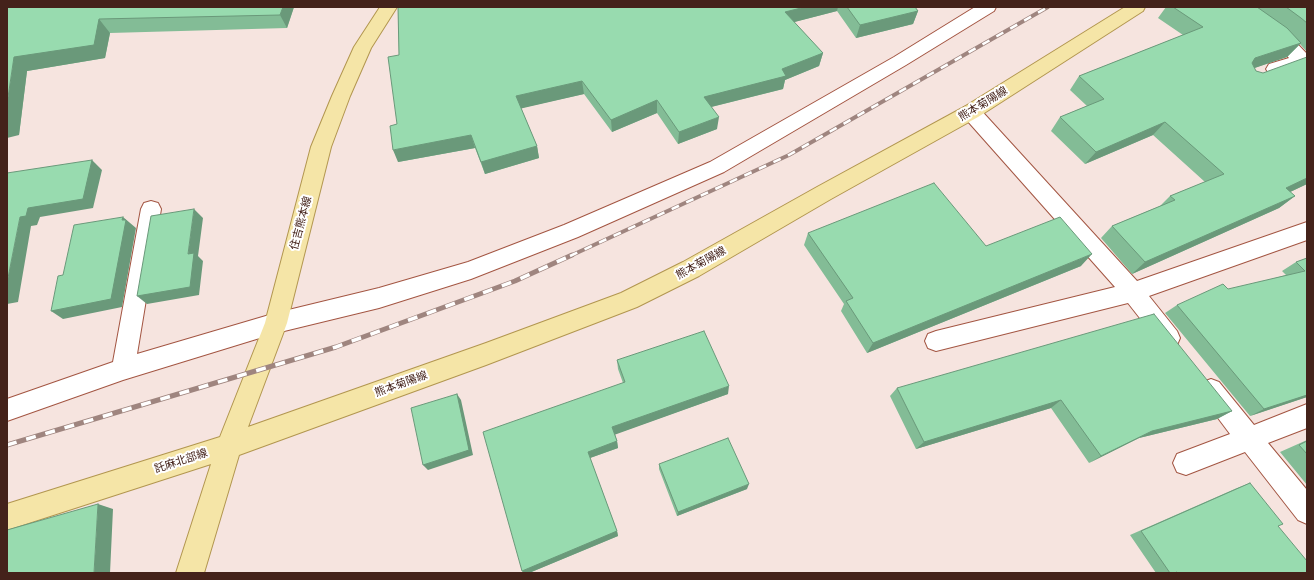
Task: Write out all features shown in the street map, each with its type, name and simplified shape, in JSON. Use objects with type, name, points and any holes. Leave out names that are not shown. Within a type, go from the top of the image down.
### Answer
[{"type":"main road","name":"住吉熊本線","points":[[229,446],[276,323],[321,148],[341,96],[364,47],[389,7]]},
{"type":"main road","name":"熊本菊陽線","points":[[229,446],[486,354],[629,300],[691,269],[824,193],[971,112],[1137,7]]},
{"type":"main road","name":"託麻北部線","points":[[7,518],[229,446]]},
{"type":"main road","name":"託麻北部線","points":[[190,573],[229,446]]},
{"type":"street","points":[[7,410],[123,368],[276,323],[379,298],[471,270],[571,231],[717,167],[900,61],[988,7]]},
{"type":"street","points":[[1238,7],[1281,37],[1302,60],[1262,73]]},
{"type":"street","points":[[971,112],[1133,292],[1181,353]]},
{"type":"street","points":[[123,368],[151,210]]},
{"type":"street","points":[[936,341],[1133,292],[1307,231]]},
{"type":"street","points":[[1196,371],[1307,511]]},
{"type":"street","points":[[1186,463],[1307,416]]},
{"type":"building","points":[[7,7],[283,7],[280,15],[99,19],[94,45],[14,57],[7,104]]},
{"type":"building","points":[[398,7],[805,7],[785,12],[823,53],[782,69],[786,76],[704,97],[719,117],[679,132],[657,100],[611,120],[582,81],[516,96],[537,146],[481,162],[471,135],[393,150],[390,126],[397,124],[388,57],[399,55]]},
{"type":"building","points":[[847,7],[915,7],[918,11],[860,25]]},
{"type":"building","points":[[1173,7],[1257,7],[1287,28],[1301,43],[1255,58],[1252,63],[1256,71],[1263,73],[1307,57],[1307,178],[1286,188],[1295,196],[1145,262],[1112,226],[1175,200],[1170,196],[1224,174],[1165,122],[1096,152],[1060,117],[1104,99],[1079,76],[1203,27]]},
{"type":"building","points":[[1286,7],[1307,7],[1307,23],[1301,18]]},
{"type":"building","points":[[92,160],[83,199],[28,208],[26,216],[20,217],[7,283],[7,173]]},
{"type":"building","points":[[934,183],[986,246],[1060,217],[1092,254],[873,343],[846,301],[853,298],[808,233]]},
{"type":"building","points":[[194,209],[188,254],[194,253],[190,287],[137,296],[151,216]]},
{"type":"building","points":[[123,217],[122,220],[126,220],[111,299],[51,311],[58,276],[63,275],[74,225]]},
{"type":"building","points":[[1307,258],[1307,395],[1264,409],[1177,305],[1223,284],[1228,289],[1305,271],[1296,262]]},
{"type":"building","points":[[1154,314],[1232,411],[1152,431],[1101,456],[1061,400],[924,442],[897,388]]},
{"type":"building","points":[[704,331],[729,386],[612,427],[617,441],[588,452],[617,531],[522,571],[483,432],[625,382],[617,360]]},
{"type":"building","points":[[457,394],[469,450],[423,465],[411,408]]},
{"type":"building","points":[[728,438],[749,484],[678,512],[659,464]]},
{"type":"building","points":[[1307,441],[1307,454],[1299,445]]},
{"type":"building","points":[[1250,483],[1283,524],[1278,526],[1307,561],[1307,573],[1170,573],[1141,531]]},
{"type":"building","points":[[98,504],[94,573],[7,573],[7,530]]},
{"type":"railway","points":[[570,256],[789,155],[1048,7]]},
{"type":"railway","points":[[7,445],[336,347],[515,281],[572,255]]}]
